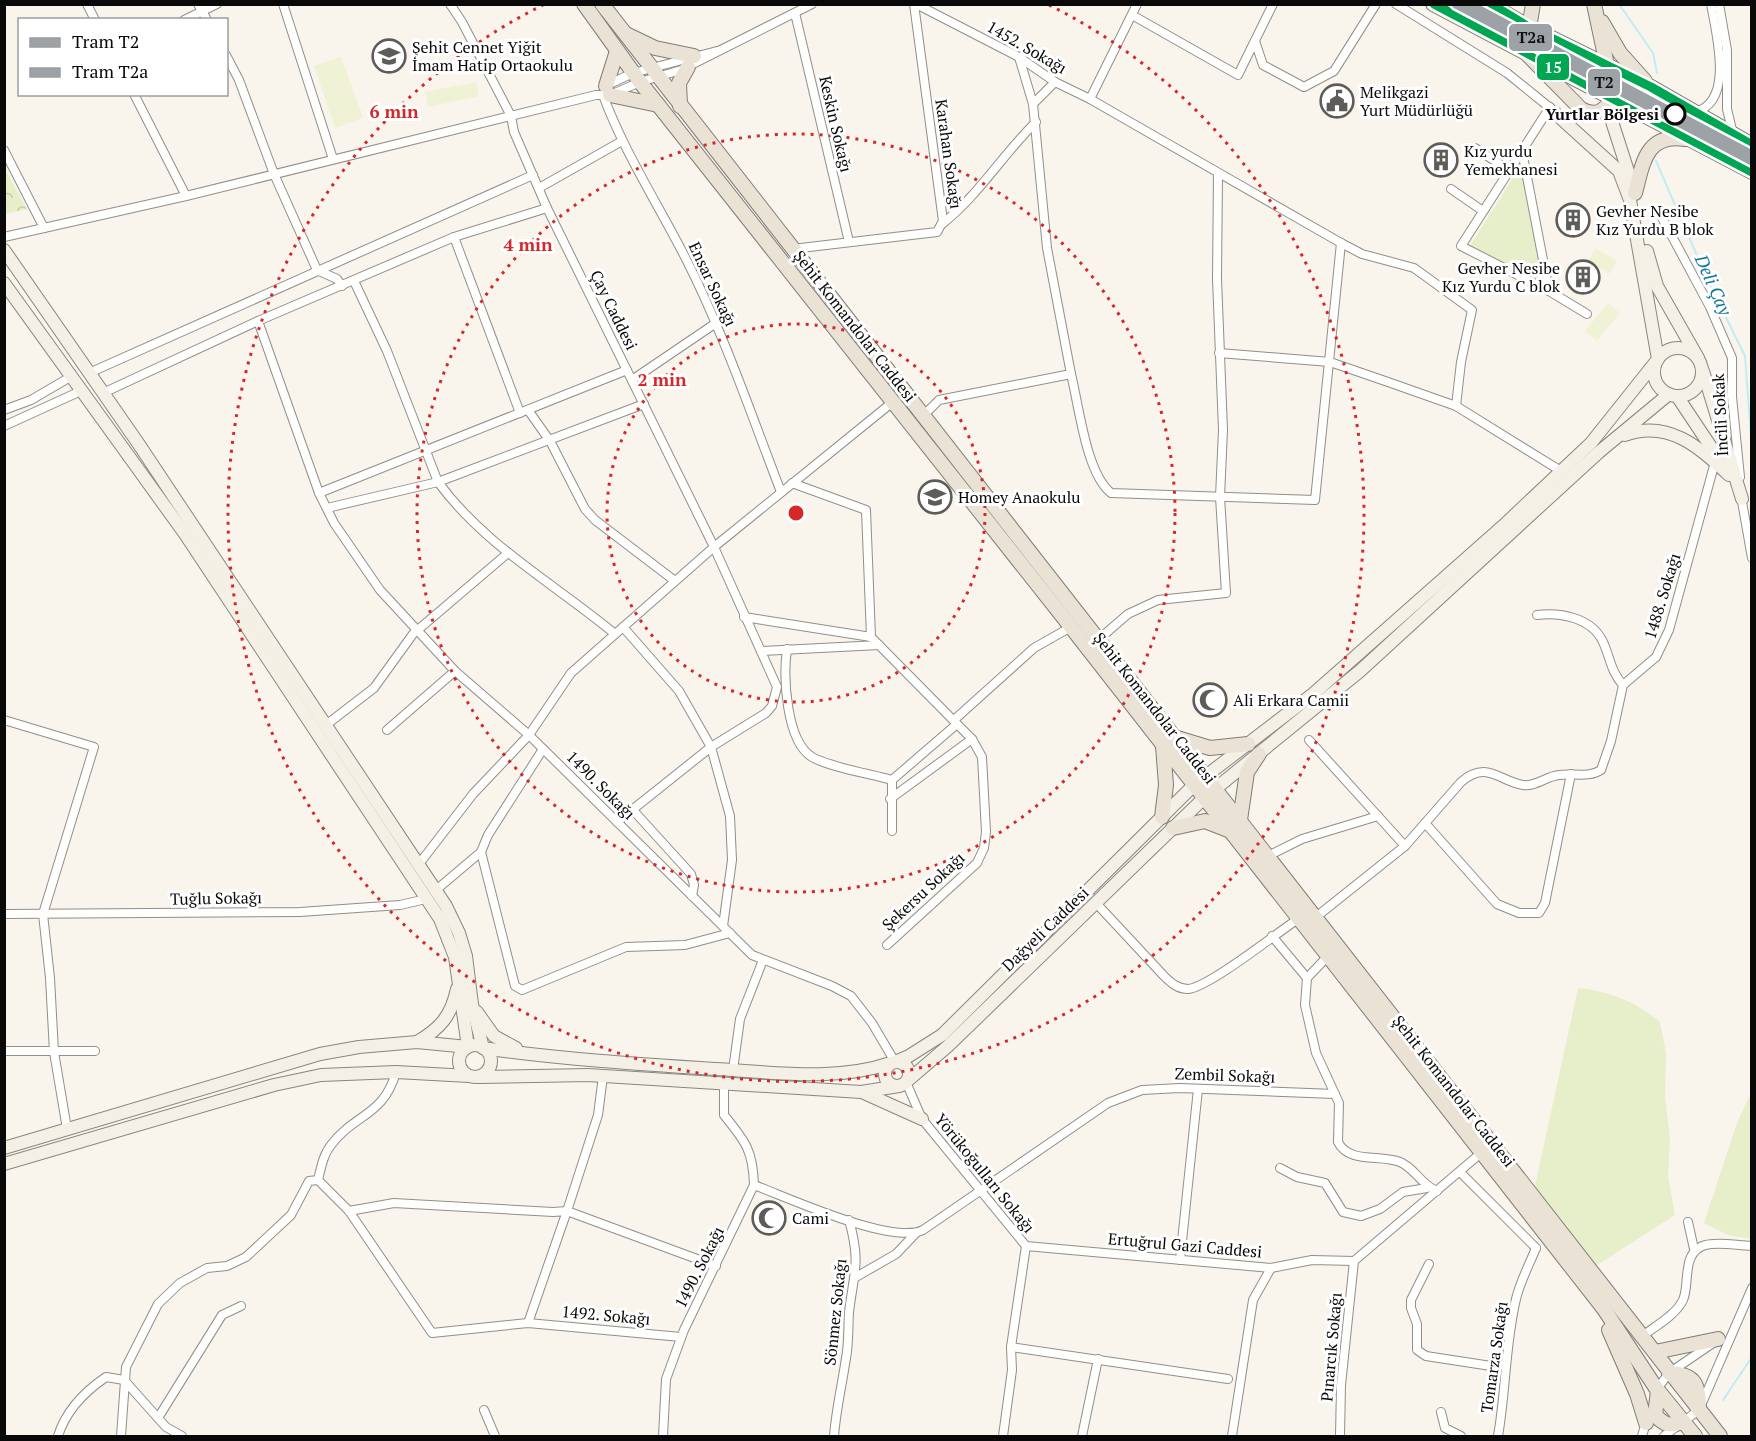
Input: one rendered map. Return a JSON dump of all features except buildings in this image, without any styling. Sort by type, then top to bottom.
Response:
[{"type":"main road","name":"Şehit Komandolar Caddesi","points":[[584,4],[658,106],[1071,627],[1169,741],[1206,775],[1235,825],[1298,919],[1593,1296],[1657,1389],[1695,1437]]},
{"type":"main road","name":"Şehit Komandolar Caddesi","points":[[602,4],[1098,640],[1169,741],[1204,798],[1268,856],[1720,1437]]},
{"type":"main road","points":[[1433,4],[1574,78],[1611,102],[1692,140],[1752,172]]},
{"type":"main road","points":[[1490,4],[1527,26],[1650,87],[1752,145]]},
{"type":"main road","points":[[1533,4],[1527,26],[1525,52],[1581,109],[1596,113],[1611,102]]},
{"type":"main road","points":[[1594,6],[1608,66],[1611,102]]},
{"type":"main road","points":[[1594,6],[1620,53],[1650,87]]},
{"type":"main road","points":[[623,32],[691,62],[679,83],[680,106]]},
{"type":"main road","points":[[617,51],[604,93],[658,106]]},
{"type":"main road","points":[[1635,193],[1643,161],[1659,140],[1674,137],[1692,140]]},
{"type":"main road","points":[[1162,817],[1169,741],[1210,748],[1248,744]]},
{"type":"main road","points":[[1173,828],[1205,821],[1235,825],[1247,772],[1259,754]]},
{"type":"main road","points":[[1593,1296],[1623,1361],[1646,1423]]},
{"type":"main road","points":[[1655,1352],[1718,1339]]},
{"type":"street","points":[[87,4],[94,18]]},
{"type":"street","points":[[187,18],[200,8],[217,4]]},
{"type":"street","points":[[283,4],[333,159]]},
{"type":"street","name":"Çay Caddesi","points":[[450,4],[462,22],[511,116],[514,132],[547,208],[714,547],[777,687],[772,706],[766,713],[711,747],[617,822]]},
{"type":"street","points":[[4,237],[186,196],[604,93],[636,77],[691,62],[717,51],[812,4]]},
{"type":"street","name":"1452. Sokağı","points":[[915,4],[1019,57],[1055,82],[1090,99],[1341,243],[1362,254],[1414,268],[1473,310],[1461,362],[1456,406]]},
{"type":"street","name":"Karahan Sokağı","points":[[792,249],[937,232],[942,224],[915,4]]},
{"type":"street","points":[[1090,99],[1137,4]]},
{"type":"street","points":[[1132,15],[1238,75],[1273,4]]},
{"type":"street","points":[[1255,41],[1263,65],[1304,87],[1334,71],[1376,4]]},
{"type":"street","points":[[1396,4],[1508,74],[1553,110],[1618,171],[1630,200],[1658,359],[1654,375],[1657,382],[1673,395],[1747,498]]},
{"type":"street","points":[[1694,112],[1709,105],[1718,84],[1719,45],[1711,4]]},
{"type":"street","points":[[1719,4],[1727,50],[1727,109],[1733,134]]},
{"type":"street","name":"Keskin Sokağı","points":[[795,13],[849,243]]},
{"type":"street","points":[[1019,57],[1036,122],[1047,248],[1071,374],[1093,470],[1101,485],[1111,493],[1315,500],[1341,243]]},
{"type":"street","points":[[228,60],[239,80],[274,174],[316,270],[337,279],[342,286]]},
{"type":"street","points":[[1033,104],[1055,82]]},
{"type":"street","name":"Ensar Sokağı","points":[[604,93],[622,141],[686,260],[716,322],[781,492]]},
{"type":"street","points":[[135,96],[186,196]]},
{"type":"street","points":[[1611,102],[1635,193],[1649,265],[1657,286],[1699,361],[1747,498]]},
{"type":"street","points":[[1553,110],[1509,170],[1461,246],[1549,291],[1587,314]]},
{"type":"street","points":[[942,224],[969,201],[1008,151],[1036,122]]},
{"type":"street","points":[[539,188],[622,141]]},
{"type":"street","points":[[1475,148],[1509,170]]},
{"type":"street","points":[[4,150],[44,228]]},
{"type":"street","points":[[1522,151],[1549,291]]},
{"type":"street","points":[[1098,640],[1128,614],[1158,600],[1226,593],[1220,497],[1223,430],[1219,353],[1218,174]]},
{"type":"street","points":[[89,373],[533,175]]},
{"type":"street","points":[[1451,189],[1483,210]]},
{"type":"street","points":[[103,393],[258,321],[454,237],[547,208]]},
{"type":"street","name":"İncili Sokak","points":[[1660,214],[1710,307],[1732,358],[1732,397],[1747,498],[1752,558]]},
{"type":"street","points":[[454,237],[524,412],[550,441],[585,509],[595,520],[675,581]]},
{"type":"street","points":[[4,250],[103,393],[419,864],[449,939],[459,982],[468,1047],[459,1059],[461,1070],[474,1076]]},
{"type":"street","points":[[354,281],[387,351],[438,482],[508,553],[615,634]]},
{"type":"street","points":[[4,283],[185,534],[459,933],[466,956],[472,1004],[483,1048],[490,1056],[490,1066],[474,1076]]},
{"type":"street","name":"1490. Sokağı","points":[[258,321],[319,494],[380,590],[455,671],[529,735],[752,955],[832,986],[851,996],[872,1023],[893,1063]]},
{"type":"street","points":[[632,380],[716,322]]},
{"type":"street","points":[[1658,359],[1664,353],[1678,348],[1692,352],[1699,361],[1701,380],[1697,386],[1692,391],[1673,395]]},
{"type":"street","points":[[1219,353],[1330,362],[1456,406],[1561,471]]},
{"type":"street","name":"Dağyeli Caddesi","points":[[537,1055],[590,1061],[732,1070],[838,1074],[862,1072],[909,1056],[942,1035],[1194,785],[1313,694],[1392,627],[1561,471],[1591,443],[1658,359]]},
{"type":"street","points":[[319,494],[627,370]]},
{"type":"street","points":[[922,416],[939,400],[1071,374]]},
{"type":"street","points":[[4,410],[31,400],[72,376]]},
{"type":"street","points":[[4,426],[82,390]]},
{"type":"street","name":"Dağyeli Caddesi","points":[[903,1084],[948,1046],[1204,798],[1360,671],[1615,439],[1673,395]]},
{"type":"street","points":[[419,864],[473,794],[529,735],[571,673],[714,547],[894,401]]},
{"type":"street","points":[[327,508],[438,482],[644,404]]},
{"type":"street","points":[[1615,439],[1639,430],[1671,432],[1687,440],[1729,475]]},
{"type":"street","name":"1488. Sokağı","points":[[1623,685],[1653,661],[1665,641],[1715,462]]},
{"type":"street","points":[[744,617],[871,637],[866,510],[792,483]]},
{"type":"street","points":[[326,725],[374,688],[410,637],[438,610],[508,553]]},
{"type":"street","points":[[1316,917],[1405,846],[1461,782],[1476,774],[1500,775],[1528,785],[1553,776],[1594,774],[1603,766],[1623,685],[1613,671],[1602,640],[1593,630],[1569,616],[1537,615]]},
{"type":"street","points":[[623,627],[679,691],[711,747],[730,816],[732,860],[723,926]]},
{"type":"street","points":[[892,831],[890,799],[892,780],[1034,648],[1071,627]]},
{"type":"street","name":"Şekersu Sokağı","points":[[871,637],[972,739],[982,757],[986,832],[984,848],[977,862],[887,945]]},
{"type":"street","points":[[761,651],[879,645]]},
{"type":"street","points":[[787,649],[785,688],[795,733],[805,752],[824,762],[892,780]]},
{"type":"street","points":[[387,730],[455,671]]},
{"type":"street","points":[[4,720],[94,747],[43,914],[50,978],[54,1052],[67,1130]]},
{"type":"street","points":[[890,799],[972,739]]},
{"type":"street","points":[[1309,740],[1405,846]]},
{"type":"street","points":[[431,895],[481,852],[488,835],[543,749]]},
{"type":"street","points":[[1425,823],[1497,904],[1519,913],[1539,913],[1545,903],[1571,774]]},
{"type":"street","points":[[632,809],[691,874],[694,885],[692,896]]},
{"type":"street","points":[[1268,856],[1302,839],[1378,816]]},
{"type":"street","points":[[481,852],[515,986],[522,990],[626,948],[685,945],[730,933]]},
{"type":"street","name":"Tuğlu Sokağı","points":[[4,914],[300,912],[400,905],[431,895]]},
{"type":"street","points":[[1096,903],[1176,986],[1189,989],[1209,980],[1298,919]]},
{"type":"street","points":[[1272,936],[1307,978]]},
{"type":"street","points":[[1328,956],[1307,978],[1305,1005],[1316,1053],[1339,1103],[1337,1137],[1340,1146],[1350,1154],[1399,1161],[1427,1188]]},
{"type":"street","points":[[732,1070],[740,1019],[763,960]]},
{"type":"street","points":[[417,1042],[438,1029],[448,1018],[459,982]]},
{"type":"street","points":[[472,1004],[495,1036],[507,1045],[537,1055]]},
{"type":"street","points":[[4,1148],[303,1058],[359,1047],[417,1042],[537,1055]]},
{"type":"street","points":[[4,1051],[95,1051]]},
{"type":"street","points":[[4,1164],[293,1080],[338,1073],[603,1076],[861,1092],[903,1084],[909,1075],[908,1068],[903,1063],[893,1063],[886,1070],[886,1078],[891,1084],[903,1084]]},
{"type":"street","points":[[318,1180],[323,1159],[333,1142],[382,1102],[391,1088],[396,1072]]},
{"type":"street","points":[[528,1323],[598,1115],[603,1076]]},
{"type":"street","points":[[724,1084],[724,1115],[748,1143],[754,1166],[754,1185],[849,1220],[899,1234],[916,1233]]},
{"type":"street","name":"Yörükoğulları Sokağı","points":[[903,1084],[922,1119],[979,1193],[1026,1246]]},
{"type":"street","points":[[1180,1260],[1198,1089]]},
{"type":"street","name":"Zembil Sokağı","points":[[856,1276],[896,1254],[916,1233],[979,1193],[1108,1103],[1142,1090],[1198,1089],[1335,1094]]},
{"type":"street","points":[[861,1092],[922,1119]]},
{"type":"street","points":[[1354,1261],[1481,1153]]},
{"type":"street","points":[[1280,1168],[1297,1177],[1325,1183],[1331,1189],[1339,1208],[1351,1215],[1371,1214],[1403,1192],[1427,1188],[1437,1191]]},
{"type":"street","points":[[1460,1172],[1536,1248],[1551,1242]]},
{"type":"street","points":[[318,1180],[350,1211],[394,1203],[567,1211],[716,1266]]},
{"type":"street","points":[[121,1437],[126,1367],[158,1304],[180,1283],[207,1268],[227,1266],[246,1257],[291,1215],[309,1181],[318,1180]]},
{"type":"street","name":"1490. Sokağı","points":[[663,1437],[666,1379],[681,1337],[754,1185]]},
{"type":"street","name":"1492. Sokağı","points":[[350,1211],[432,1334],[528,1323],[681,1337]]},
{"type":"street","name":"Sönmez Sokağı","points":[[834,1437],[856,1276],[857,1249],[849,1220]]},
{"type":"street","points":[[1688,1222],[1694,1249]]},
{"type":"street","points":[[1641,1337],[1680,1304],[1685,1292],[1689,1257],[1694,1249],[1705,1245],[1752,1246]]},
{"type":"street","points":[[1003,1437],[1012,1370],[1011,1347],[1026,1246]]},
{"type":"street","name":"Ertuğrul Gazi Caddesi","points":[[1026,1246],[1271,1268],[1312,1260],[1354,1261]]},
{"type":"street","name":"Tomarza Sokağı","points":[[1497,1437],[1505,1396],[1506,1365],[1516,1297],[1536,1248]]},
{"type":"street","name":"Pınarcık Sokağı","points":[[1340,1434],[1341,1385],[1354,1261]]},
{"type":"street","points":[[1429,1264],[1411,1300],[1413,1316],[1417,1324],[1417,1350],[1426,1356],[1491,1366],[1506,1365]]},
{"type":"street","points":[[1232,1437],[1253,1300],[1271,1268]]},
{"type":"street","points":[[1664,1437],[1699,1410],[1752,1288]]},
{"type":"street","points":[[158,1418],[222,1315],[241,1306]]},
{"type":"street","points":[[1642,1437],[1657,1389],[1669,1373],[1733,1329]]},
{"type":"street","points":[[1011,1347],[1228,1379]]},
{"type":"street","points":[[1082,1437],[1098,1359]]},
{"type":"street","points":[[58,1437],[62,1425],[84,1392],[106,1377],[124,1380],[165,1427],[182,1437]]},
{"type":"street","points":[[484,1410],[495,1437]]},
{"type":"street","points":[[1441,1412],[1445,1428],[1461,1437]]},
{"type":"street","points":[[1340,1434],[1350,1437]]},
{"type":"green space","points":[[341,57],[363,118],[335,128],[314,66]]},
{"type":"green space","points":[[476,82],[479,96],[428,107],[425,92]]},
{"type":"green space","points":[[1522,164],[1547,287],[1470,246]]},
{"type":"green space","points":[[5,169],[27,209],[5,214]]},
{"type":"green space","points":[[1596,248],[1617,261],[1609,274],[1588,261]]},
{"type":"green space","points":[[1608,303],[1620,313],[1597,341],[1585,331]]},
{"type":"green space","points":[[1578,988],[1622,999],[1651,1015],[1660,1022],[1666,1053],[1665,1096],[1670,1139],[1668,1176],[1675,1215],[1597,1265],[1535,1186]]},
{"type":"green space","points":[[1751,1093],[1752,1239],[1728,1235],[1704,1223],[1737,1123]]},
{"type":"waterway","points":[[1619,4],[1653,53],[1657,73]]},
{"type":"waterway","name":"Deli Çay","points":[[1656,161],[1709,283],[1745,356],[1752,450]]},
{"type":"waterway","name":"Deli Çay","points":[[1723,1400],[1752,1357]]},
{"type":"tram line","name":"T2","points":[[1456,4],[1752,161]]},
{"type":"tram line","name":"T2a","points":[[1468,4],[1752,155]]},
{"type":"transit line","name":"15","points":[[1434,4],[1752,172]]},
{"type":"transit line","name":"15","points":[[1491,4],[1527,26],[1651,87],[1752,145]]},
{"type":"place","name":"Şehit Cennet Yiğit İmam Hatip Ortaokulu","points":[[389,56]]},
{"type":"place","name":"Melikgazi Yurt Müdürlüğü","points":[[1337,101]]},
{"type":"place","name":"Yurtlar Bölgesi","points":[[1675,114]]},
{"type":"place","name":"Kız yurdu Yemekhanesi","points":[[1441,160]]},
{"type":"place","name":"Gevher Nesibe Kız Yurdu B blok","points":[[1573,220]]},
{"type":"place","name":"Gevher Nesibe Kız Yurdu C blok","points":[[1583,277]]},
{"type":"place","name":"Homey Anaokulu","points":[[935,497]]},
{"type":"place","name":"Ali Erkara Camii","points":[[1210,700]]},
{"type":"place","name":"Cami","points":[[769,1218]]}]
